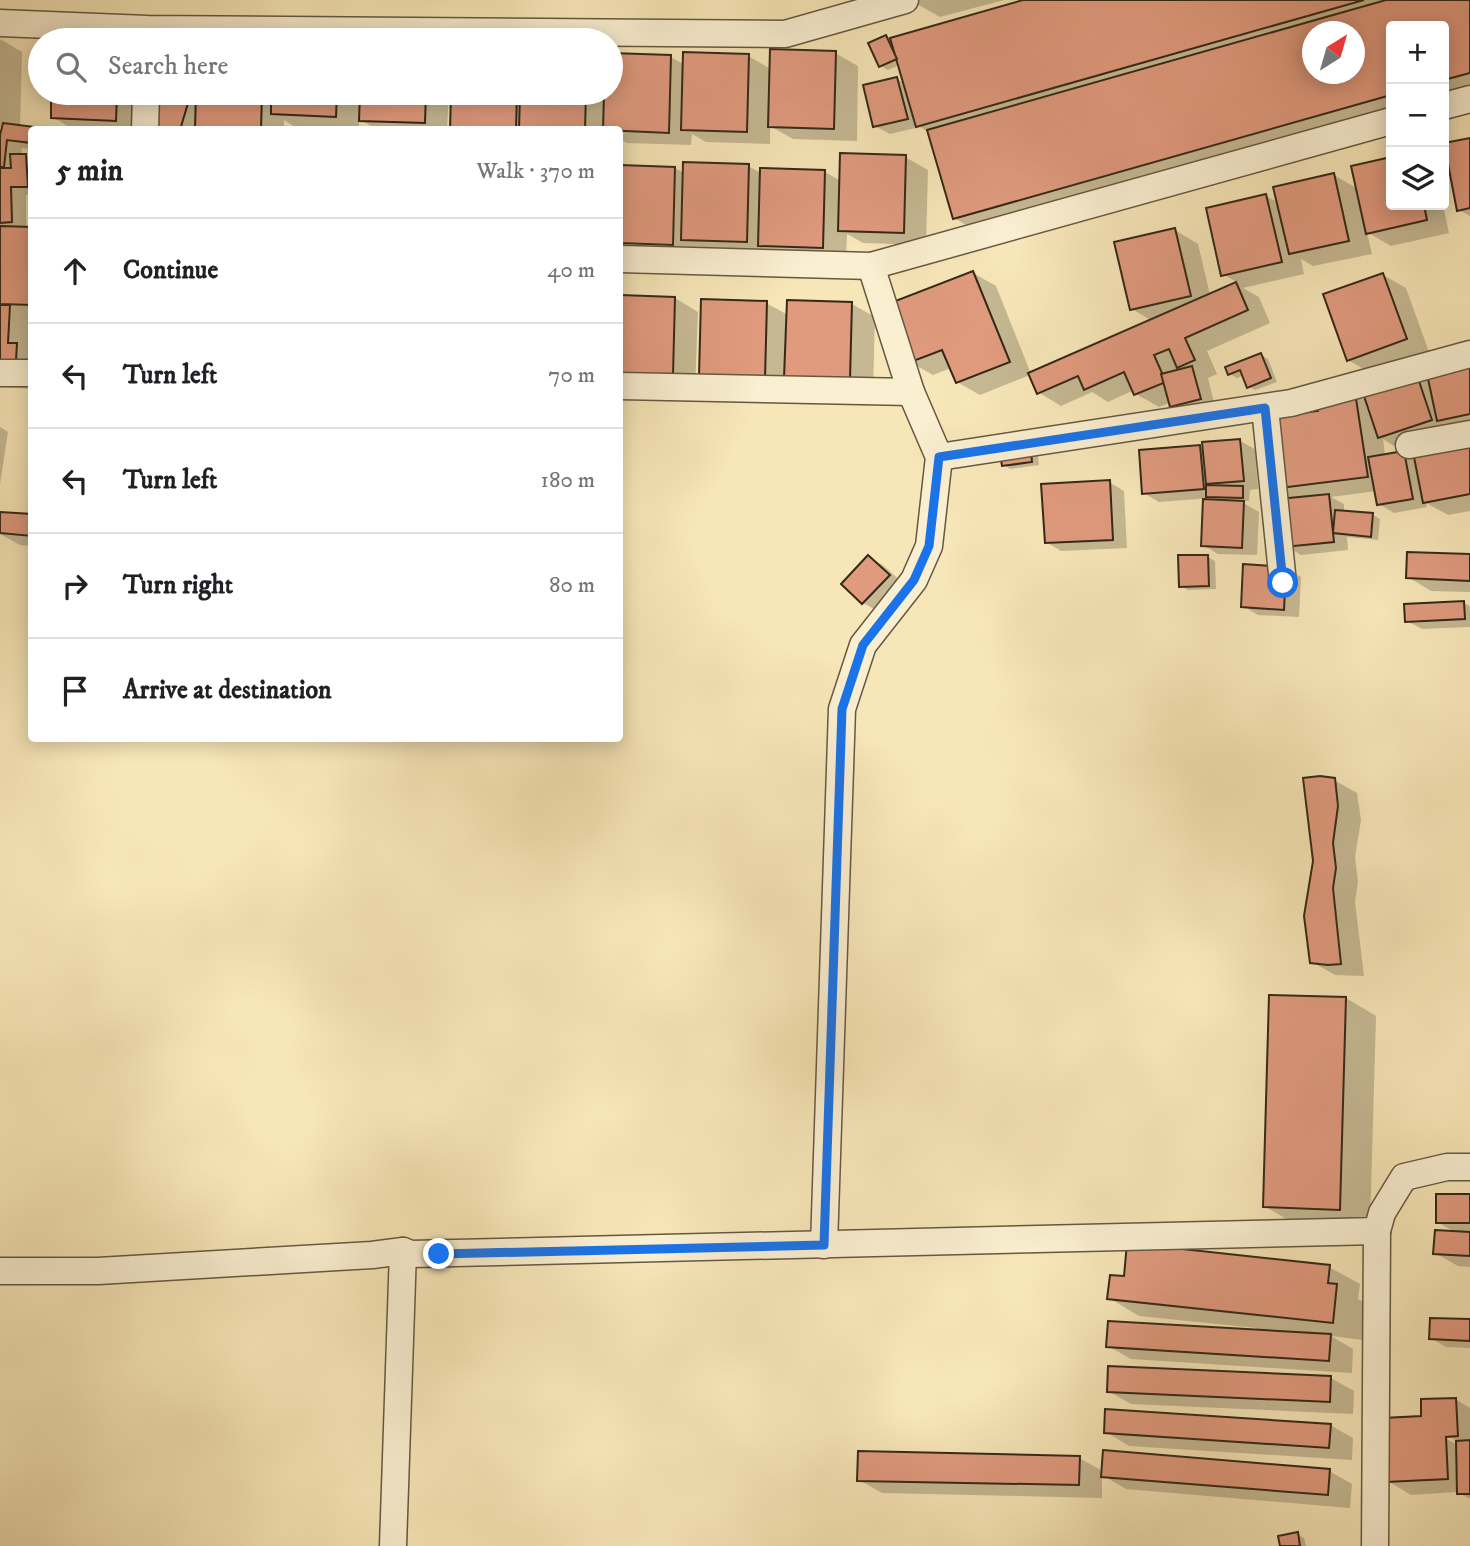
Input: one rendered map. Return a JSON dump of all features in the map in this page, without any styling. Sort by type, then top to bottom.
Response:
[{"type":"street","points":[[623,34],[785,34],[905,0]]},
{"type":"street","points":[[0,23],[67,28]]},
{"type":"street","points":[[1449,105],[1470,99]]},
{"type":"street","points":[[145,126],[146,105]]},
{"type":"street","points":[[623,259],[871,266],[1386,122]]},
{"type":"street","points":[[824,1245],[842,709],[863,645],[914,580],[929,546],[939,457],[911,392],[871,266]]},
{"type":"street","points":[[939,457],[1291,403],[1470,354]]},
{"type":"street","points":[[0,373],[28,373]]},
{"type":"street","points":[[623,386],[911,392]]},
{"type":"street","points":[[1265,408],[1283,583]]},
{"type":"street","points":[[1409,445],[1470,434]]},
{"type":"street","points":[[1375,1546],[1377,1231],[1382,1213],[1404,1177],[1447,1167],[1470,1167]]},
{"type":"street","points":[[0,1271],[98,1271],[403,1251],[411,1254],[1377,1231]]},
{"type":"street","points":[[394,1546],[403,1251]]},
{"type":"building","points":[[1023,0],[1364,0],[916,127],[890,38]]},
{"type":"building","points":[[1386,0],[1470,0],[1470,73],[1449,79],[1449,21],[1386,21],[1386,96],[953,219],[927,130],[1302,24],[1302,84],[1365,84],[1365,21],[1312,21]]},
{"type":"building","points":[[886,35],[897,59],[879,67],[868,43]]},
{"type":"building","points":[[770,49],[836,51],[834,129],[768,127]]},
{"type":"building","points":[[683,52],[749,54],[747,132],[681,130]]},
{"type":"building","points":[[623,53],[671,55],[669,133],[623,131],[623,126],[603,126],[604,105],[623,105]]},
{"type":"building","points":[[897,77],[908,119],[873,127],[863,85]]},
{"type":"building","points":[[51,105],[117,105],[116,121],[51,118]]},
{"type":"building","points":[[138,105],[187,105],[181,126],[132,125]]},
{"type":"building","points":[[196,105],[262,105],[261,126],[195,126]]},
{"type":"building","points":[[271,105],[336,105],[336,117],[271,114]]},
{"type":"building","points":[[360,105],[426,105],[425,123],[359,121]]},
{"type":"building","points":[[451,105],[517,105],[516,126],[450,126]]},
{"type":"building","points":[[520,105],[586,105],[585,126],[519,126]]},
{"type":"building","points":[[3,123],[28,126],[28,143],[7,140],[4,167],[0,167],[0,135]]},
{"type":"building","points":[[1470,138],[1470,208],[1457,211],[1449,169],[1449,142]]},
{"type":"building","points":[[840,153],[906,155],[904,233],[838,231]]},
{"type":"building","points":[[10,154],[26,154],[28,187],[11,187],[12,222],[0,223],[0,168],[11,168]]},
{"type":"building","points":[[1386,158],[1386,210],[1425,210],[1427,220],[1366,234],[1351,166]]},
{"type":"building","points":[[683,162],[749,164],[747,242],[681,240]]},
{"type":"building","points":[[623,165],[675,167],[673,245],[623,243]]},
{"type":"building","points":[[760,168],[825,170],[823,248],[758,246]]},
{"type":"building","points":[[1334,173],[1349,241],[1289,254],[1273,187]]},
{"type":"building","points":[[1266,194],[1282,262],[1221,276],[1206,208]]},
{"type":"building","points":[[0,226],[28,227],[28,305],[0,304]]},
{"type":"building","points":[[1175,228],[1191,296],[1130,310],[1114,242]]},
{"type":"building","points":[[973,271],[1010,362],[956,383],[942,350],[908,363],[885,305]]},
{"type":"building","points":[[1383,273],[1407,339],[1347,361],[1323,294]]},
{"type":"building","points":[[1236,282],[1248,310],[1185,338],[1195,360],[1177,368],[1169,349],[1154,355],[1166,382],[1134,395],[1124,372],[1084,390],[1078,376],[1037,394],[1028,373]]},
{"type":"building","points":[[623,295],[675,297],[673,375],[623,373]]},
{"type":"building","points":[[701,299],[767,301],[765,379],[699,377]]},
{"type":"building","points":[[787,300],[852,302],[850,380],[784,378]]},
{"type":"building","points":[[0,305],[10,305],[8,343],[17,343],[15,378],[0,377]]},
{"type":"building","points":[[1261,353],[1271,378],[1247,388],[1240,370],[1228,375],[1225,367]]},
{"type":"building","points":[[1470,365],[1470,414],[1437,421],[1427,374]]},
{"type":"building","points":[[1192,366],[1201,399],[1170,407],[1161,374]]},
{"type":"building","points":[[1415,369],[1432,420],[1378,438],[1361,387]]},
{"type":"building","points":[[1355,392],[1368,477],[1263,490],[1253,419],[1318,411],[1316,397]]},
{"type":"building","points":[[1240,439],[1244,481],[1206,484],[1202,442]]},
{"type":"building","points":[[1470,441],[1470,494],[1423,503],[1413,452]]},
{"type":"building","points":[[1200,445],[1204,489],[1142,494],[1139,450]]},
{"type":"building","points":[[1031,450],[1032,462],[1002,466],[1000,454]]},
{"type":"building","points":[[1404,451],[1413,499],[1377,505],[1368,457]]},
{"type":"building","points":[[1110,480],[1113,540],[1045,543],[1041,484]]},
{"type":"building","points":[[1206,485],[1243,486],[1243,498],[1206,497]]},
{"type":"building","points":[[1329,494],[1334,542],[1284,547],[1279,499]]},
{"type":"building","points":[[1203,499],[1244,501],[1242,548],[1201,546]]},
{"type":"building","points":[[1335,510],[1373,513],[1371,537],[1333,533]]},
{"type":"building","points":[[0,512],[28,514],[28,536],[0,533]]},
{"type":"building","points":[[1407,552],[1470,554],[1470,581],[1406,578]]},
{"type":"building","points":[[868,555],[890,575],[862,604],[841,584]]},
{"type":"building","points":[[1178,555],[1208,555],[1209,586],[1179,587]]},
{"type":"building","points":[[1243,564],[1286,567],[1284,610],[1241,607]]},
{"type":"building","points":[[1464,601],[1465,619],[1405,622],[1404,604]]},
{"type":"building","points":[[1303,778],[1335,778],[1338,806],[1333,843],[1336,868],[1333,888],[1341,964],[1328,965],[1310,963],[1304,916],[1313,861]]},
{"type":"building","points":[[1269,995],[1346,997],[1340,1210],[1263,1207]]},
{"type":"building","points":[[1436,1194],[1470,1194],[1470,1223],[1436,1223]]},
{"type":"building","points":[[1435,1230],[1470,1232],[1470,1256],[1433,1254]]},
{"type":"building","points":[[1127,1243],[1330,1265],[1328,1283],[1337,1284],[1333,1323],[1107,1299],[1110,1275],[1124,1276]]},
{"type":"building","points":[[1430,1318],[1470,1319],[1470,1341],[1429,1339]]},
{"type":"building","points":[[1108,1321],[1331,1334],[1329,1361],[1106,1347]]},
{"type":"building","points":[[1108,1366],[1331,1376],[1330,1402],[1107,1392]]},
{"type":"building","points":[[1456,1398],[1458,1436],[1446,1437],[1448,1479],[1386,1482],[1383,1418],[1421,1416],[1421,1399]]},
{"type":"building","points":[[1105,1409],[1331,1424],[1329,1448],[1104,1433]]},
{"type":"building","points":[[1470,1440],[1470,1494],[1457,1494],[1456,1441]]},
{"type":"building","points":[[1103,1450],[1330,1469],[1328,1495],[1101,1477]]},
{"type":"building","points":[[858,1451],[1080,1456],[1079,1485],[857,1481]]},
{"type":"building","points":[[1298,1532],[1300,1546],[1280,1546],[1278,1536]]},
{"type":"route","points":[[439,1254],[824,1245],[842,709],[863,645],[914,580],[929,546],[939,457],[1265,408],[1283,583]]}]
